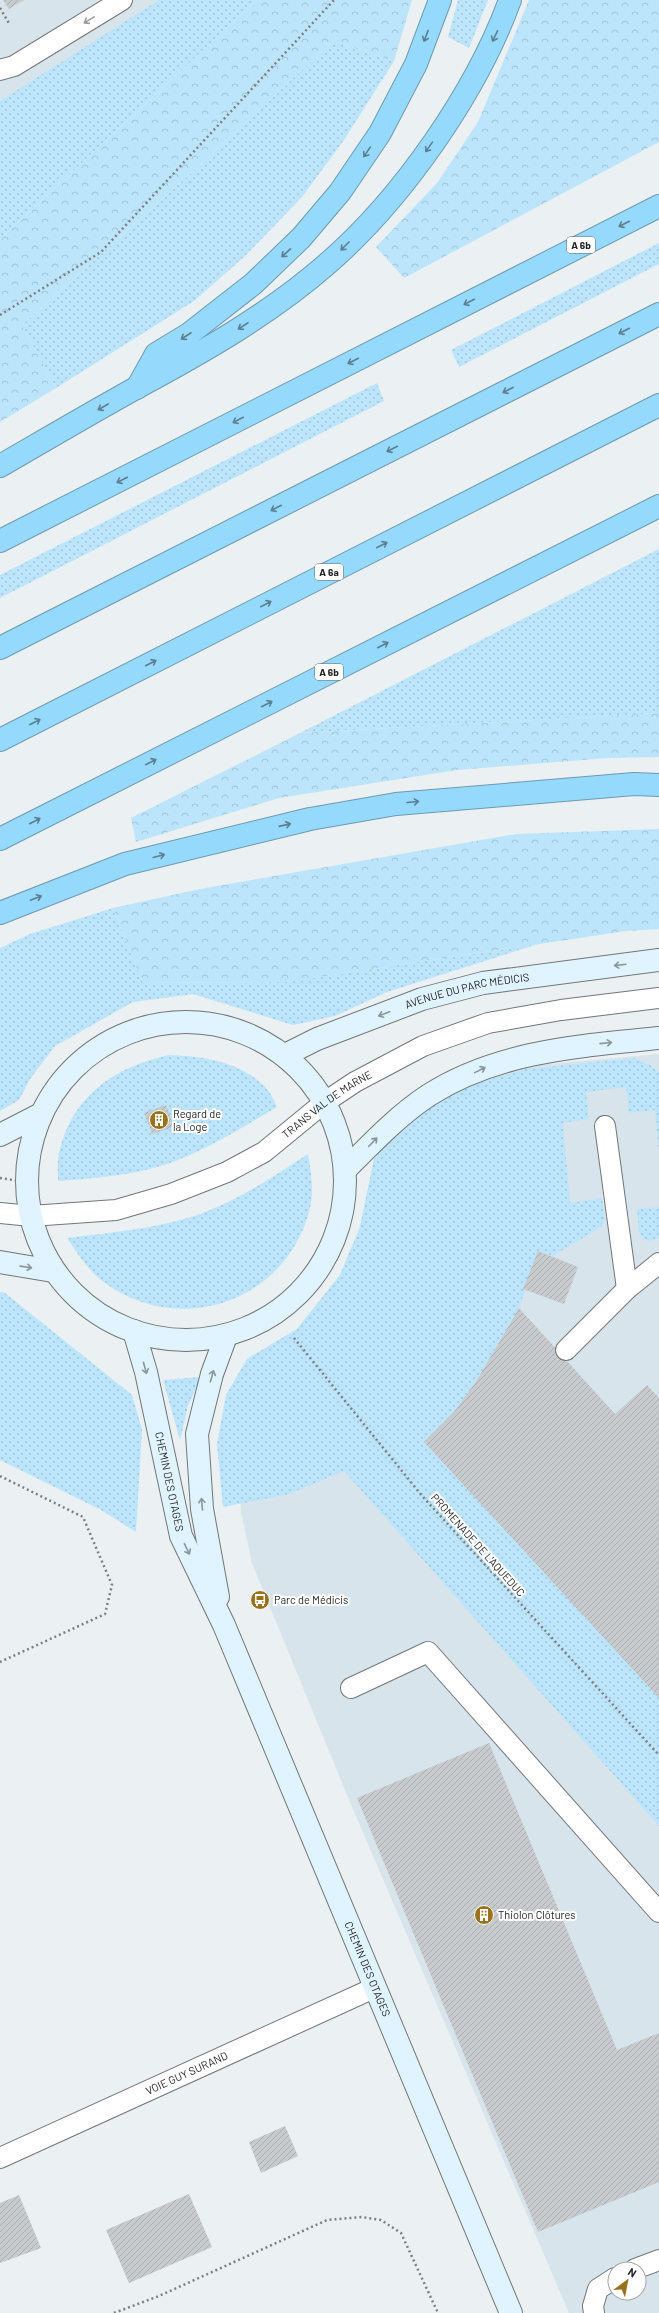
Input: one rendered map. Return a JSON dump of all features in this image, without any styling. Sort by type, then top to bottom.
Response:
[{"type":"highway","points":[[137,388],[156,354],[189,334],[253,284],[301,238],[340,192],[380,133],[416,64],[440,0]]},
{"type":"highway","points":[[0,466],[207,348],[272,307],[327,264],[373,218],[419,163],[466,95],[502,24],[510,0]]},
{"type":"highway","name":"A 6b","points":[[0,541],[659,206]]},
{"type":"highway","points":[[0,648],[659,314]]},
{"type":"highway","name":"A 6a","points":[[0,740],[659,405]]},
{"type":"highway","name":"A 6b","points":[[0,839],[659,506]]},
{"type":"highway","points":[[0,913],[126,864],[310,819],[396,804],[634,784],[659,785]]},
{"type":"street","name":"AVENUE DU PARC MÉDICIS","points":[[285,1055],[317,1039],[422,999],[483,983],[659,960]]},
{"type":"street","points":[[169,1022],[210,1023],[249,1035],[285,1055],[307,1077],[325,1102],[339,1135],[345,1170],[343,1212],[330,1252],[306,1286],[274,1314],[248,1328],[226,1336],[176,1339],[134,1331],[102,1315],[73,1292],[53,1271],[39,1241],[31,1216],[35,1184],[28,1164],[41,1114],[63,1079],[93,1051],[129,1032],[169,1022]]},
{"type":"street","points":[[345,1170],[381,1133],[429,1095],[485,1068],[538,1052],[659,1038]]},
{"type":"street","points":[[0,1135],[41,1114]]},
{"type":"street","points":[[0,1262],[53,1271]]},
{"type":"street","name":"CHEMIN DES OTAGES","points":[[134,1331],[146,1372],[181,1536],[224,1625],[374,1988],[511,2313]]},
{"type":"street","name":"CHEMIN DES OTAGES","points":[[224,1625],[202,1509],[197,1434],[212,1374],[226,1336]]},
{"type":"lane","points":[[0,70],[14,66],[122,0]]},
{"type":"lane","name":"TRANS VAL DE MARNE","points":[[0,1213],[31,1216],[116,1210],[171,1194],[226,1172],[264,1152],[325,1102],[355,1082],[423,1046],[488,1023],[561,1010],[659,998]]},
{"type":"lane","points":[[605,1126],[627,1289]]},
{"type":"lane","points":[[566,1350],[627,1289],[659,1263]]},
{"type":"lane","points":[[351,1688],[428,1652],[659,1912]]},
{"type":"lane","name":"VOIE GUY SURAND","points":[[0,2158],[374,1988]]},
{"type":"lane","points":[[647,2264],[659,2260]]},
{"type":"lane","points":[[594,2313],[593,2306],[598,2289],[607,2283]]},
{"type":"path","points":[[0,315],[101,252],[334,0]]},
{"type":"path","points":[[0,8],[10,24]]},
{"type":"path","points":[[0,1178],[35,1184]]},
{"type":"path","name":"PROMENADE DE L'AQUEDUC","points":[[294,1338],[423,1497],[659,1755]]},
{"type":"path","points":[[0,1476],[83,1517],[112,1585],[105,1614],[0,1662]]},
{"type":"path","points":[[114,2313],[159,2296],[327,2220],[362,2217],[381,2220],[401,2233],[438,2313]]},
{"type":"shaded area","points":[[0,0],[248,0],[0,212]]},
{"type":"shaded area","points":[[659,1054],[659,2313],[569,2313],[349,1800],[252,1563],[241,1512],[237,1435],[247,1359],[297,1329],[340,1275],[360,1227],[374,1159],[451,1095],[474,1084],[525,1066]]},
{"type":"green space","points":[[159,0],[257,0],[0,239],[0,101]]},
{"type":"green space","points":[[257,0],[412,0],[394,61],[333,41],[200,165],[22,325],[56,388],[0,422],[0,239]]},
{"type":"green space","points":[[458,0],[488,0],[469,48],[448,37]]},
{"type":"green space","points":[[529,0],[659,0],[659,142],[404,278],[376,247],[437,183],[478,122]]},
{"type":"green space","points":[[333,41],[394,61],[344,140],[302,197],[245,256],[194,301],[56,388],[22,325],[200,165]]},
{"type":"green space","points":[[659,243],[659,264],[459,367],[451,350]]},
{"type":"green space","points":[[377,383],[384,401],[0,598],[0,575]]},
{"type":"green space","points":[[659,549],[659,713],[300,733]]},
{"type":"green space","points":[[659,713],[659,757],[608,758],[457,770],[279,798],[136,842],[131,818],[300,733]]},
{"type":"green space","points":[[659,829],[659,929],[626,931],[285,982],[143,983],[113,908],[200,889],[516,834]]},
{"type":"green space","points":[[113,908],[143,983],[285,982],[538,944],[387,992],[335,1016],[293,1025],[193,994],[133,1002],[55,1046],[30,1079],[19,1100],[0,1111],[0,948],[30,934]]},
{"type":"green space","points":[[169,1055],[208,1059],[234,1066],[246,1072],[266,1088],[277,1107],[216,1142],[164,1165],[119,1175],[58,1181],[58,1156],[65,1133],[74,1115],[85,1100],[114,1076],[149,1060]]},
{"type":"green space","points":[[634,1058],[650,1065],[659,1072],[659,1153],[655,1110],[629,1113],[626,1087],[586,1092],[589,1119],[563,1123],[570,1203],[602,1198],[605,1221],[601,1227],[553,1256],[538,1251],[519,1308],[477,1380],[454,1412],[424,1442],[659,1695],[659,1826],[344,1471],[289,1494],[223,1507],[217,1444],[226,1395],[247,1359],[297,1329],[340,1275],[360,1227],[374,1159],[392,1135],[433,1103],[474,1084],[526,1069]]},
{"type":"green space","points":[[308,1154],[312,1181],[312,1194],[310,1208],[298,1241],[278,1268],[254,1288],[225,1302],[194,1308],[162,1307],[131,1298],[96,1276],[82,1260],[67,1238],[158,1225],[193,1216],[210,1210],[248,1191]]},
{"type":"green space","points":[[659,1207],[659,1238],[650,1241],[643,1239],[639,1232],[637,1209]]},
{"type":"green space","points":[[0,1292],[5,1293],[132,1395],[142,1430],[136,1532],[101,1510],[0,1460]]},
{"type":"green space","points":[[201,1377],[188,1406],[180,1440],[163,1380]]},
{"type":"building","points":[[3,0],[24,0],[9,9]]},
{"type":"building","name":"Regard de la Loge","points":[[166,1105],[174,1127],[152,1134],[144,1113]]},
{"type":"building","points":[[538,1251],[578,1267],[564,1304],[523,1289]]},
{"type":"building","points":[[519,1308],[615,1414],[647,1385],[659,1398],[659,1698],[424,1442],[454,1412],[477,1380]]},
{"type":"building","name":"Thiolon Clôtures","points":[[489,1743],[617,2050],[659,2033],[659,2182],[538,2232],[357,1798]]},
{"type":"building","points":[[285,2126],[298,2156],[261,2173],[249,2142]]},
{"type":"building","points":[[189,2194],[212,2247],[129,2283],[106,2230]]},
{"type":"building","points":[[19,2195],[41,2248],[0,2263],[0,2203]]},
{"type":"place","name":"Regard de la Loge","points":[[159,1120]]},
{"type":"place","name":"Parc de Médicis","points":[[260,1600]]},
{"type":"place","name":"Thiolon Clôtures","points":[[484,1915]]}]
